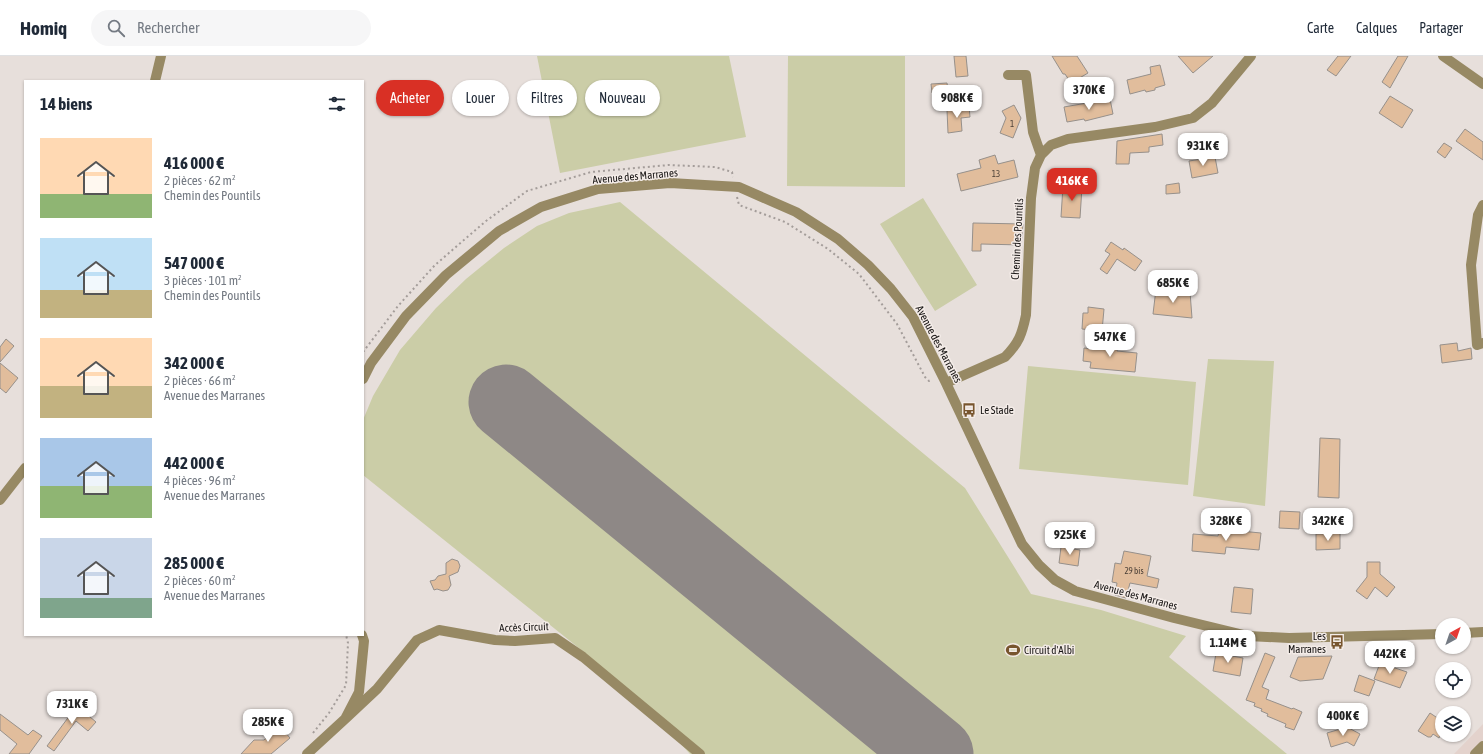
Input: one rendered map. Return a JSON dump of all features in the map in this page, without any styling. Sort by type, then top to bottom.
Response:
[{"type":"street","points":[[155,80],[161,56]]},
{"type":"street","points":[[1008,76],[1026,75],[1033,132],[1041,155],[1050,145],[1068,139],[1155,127],[1193,118],[1212,103],[1251,56]]},
{"type":"street","points":[[1443,56],[1483,84]]},
{"type":"street","name":"Chemin des Pountils","points":[[945,379],[1012,350],[1022,333],[1026,315],[1031,198],[1036,168],[1041,155]]},
{"type":"street","name":"Avenue des Marranes","points":[[364,377],[371,363],[406,316],[446,275],[499,231],[541,207],[598,189],[670,183],[739,187],[796,212],[838,239],[868,265],[891,289],[912,317],[945,379],[1022,544],[1039,565],[1055,580],[1075,591],[1174,618],[1248,636],[1289,638],[1435,634]]},
{"type":"street","points":[[1483,205],[1478,215],[1471,265],[1477,345],[1483,343]]},
{"type":"street","points":[[0,500],[24,469]]},
{"type":"street","name":"Accès Circuit","points":[[345,719],[377,688],[417,640],[439,630],[495,640],[515,641],[555,638],[583,657],[700,754]]},
{"type":"street","points":[[1471,633],[1483,632]]},
{"type":"street","points":[[307,754],[345,719],[359,692],[364,641],[362,636]]},
{"type":"street","points":[[1475,754],[1483,746]]},
{"type":"path","points":[[364,351],[398,306],[435,265],[486,221],[527,191],[591,172],[669,165],[715,167],[732,172],[739,205],[785,222],[828,249],[859,274],[897,324],[925,377],[929,381],[945,379]]},
{"type":"path","points":[[310,737],[330,713],[346,685],[348,643],[346,636]]},
{"type":"shaded area","points":[[1483,724],[1483,754],[1454,754],[1466,742],[1471,742],[1471,736]]},
{"type":"green space","points":[[537,56],[729,56],[746,137],[560,173],[549,116],[577,116],[577,80],[542,80]]},
{"type":"green space","points":[[788,56],[905,56],[905,187],[787,186]]},
{"type":"green space","points":[[923,198],[977,285],[935,311],[880,224]]},
{"type":"green space","points":[[620,202],[965,488],[1031,594],[1101,610],[1186,636],[1169,657],[1287,754],[690,754],[670,732],[590,657],[364,476],[364,418],[373,396],[400,350],[436,308],[466,279],[504,248],[537,226],[569,213]],"holes":[[[523,381],[850,650],[819,691],[489,421]]]},
{"type":"green space","points":[[1208,359],[1274,361],[1265,506],[1193,496]]},
{"type":"green space","points":[[1028,366],[1196,382],[1188,485],[1019,469]]},
{"type":"building","points":[[954,56],[966,56],[968,76],[956,77]]},
{"type":"building","points":[[1052,56],[1077,56],[1088,73],[1071,83],[1065,74],[1063,74]]},
{"type":"building","points":[[1178,56],[1213,56],[1193,73]]},
{"type":"building","points":[[1338,56],[1351,56],[1336,76],[1327,70]]},
{"type":"building","points":[[1398,56],[1408,56],[1390,88],[1382,82]]},
{"type":"building","points":[[1160,65],[1165,85],[1155,88],[1155,90],[1146,92],[1145,90],[1130,94],[1127,80],[1151,74],[1150,67]]},
{"type":"building","points":[[947,83],[948,91],[932,93],[931,84]]},
{"type":"building","points":[[1390,96],[1413,110],[1402,128],[1379,113]]},
{"type":"building","points":[[1110,99],[1113,114],[1085,121],[1084,119],[1067,122],[1064,107]]},
{"type":"building","points":[[1014,105],[1021,118],[1013,138],[1000,133],[1006,118],[1002,111]]},
{"type":"building","points":[[969,106],[970,117],[961,118],[962,131],[948,133],[947,110]]},
{"type":"building","points":[[1465,129],[1483,142],[1483,160],[1456,141]]},
{"type":"building","points":[[1162,134],[1163,145],[1149,147],[1149,152],[1130,153],[1129,164],[1116,164],[1117,141]]},
{"type":"building","points":[[1444,143],[1452,148],[1445,158],[1437,152]]},
{"type":"building","points":[[995,155],[998,164],[1014,160],[1018,177],[961,191],[957,174],[981,168],[979,160]]},
{"type":"building","points":[[1215,157],[1218,173],[1192,178],[1189,161]]},
{"type":"building","points":[[1179,183],[1180,193],[1166,194],[1166,185]]},
{"type":"building","points":[[1063,186],[1082,187],[1080,218],[1061,217]]},
{"type":"building","points":[[973,223],[1023,224],[1021,245],[981,244],[981,251],[972,251]]},
{"type":"building","points":[[1111,242],[1123,250],[1124,248],[1142,261],[1135,271],[1117,259],[1107,274],[1100,269],[1110,254],[1105,251]]},
{"type":"building","points":[[1156,289],[1190,292],[1192,318],[1153,314]]},
{"type":"building","points":[[1088,307],[1104,309],[1102,331],[1082,329],[1083,313],[1088,313]]},
{"type":"building","points":[[6,339],[14,346],[0,362],[0,347]]},
{"type":"building","points":[[1095,343],[1118,345],[1117,351],[1137,353],[1135,372],[1090,368],[1091,362],[1083,361],[1084,348],[1094,349]]},
{"type":"building","points":[[1457,343],[1458,351],[1471,348],[1472,359],[1442,363],[1440,345]]},
{"type":"building","points":[[0,363],[18,378],[6,393],[0,388]]},
{"type":"building","points":[[1320,438],[1340,439],[1339,498],[1318,497]]},
{"type":"building","points":[[1280,511],[1300,512],[1299,529],[1279,528]]},
{"type":"building","points":[[1219,531],[1261,533],[1259,550],[1226,547],[1225,554],[1192,551],[1193,534],[1218,536]]},
{"type":"building","points":[[1340,533],[1340,549],[1316,550],[1316,534]]},
{"type":"building","points":[[1061,547],[1080,550],[1078,566],[1059,563]]},
{"type":"building","points":[[1124,551],[1151,556],[1147,576],[1159,579],[1157,588],[1130,583],[1126,598],[1115,595],[1117,583],[1112,582],[1115,563],[1121,564]]},
{"type":"building","points":[[452,559],[458,561],[460,566],[458,572],[449,576],[451,585],[448,590],[434,590],[430,581],[435,580],[438,576],[446,574],[446,563]]},
{"type":"building","points":[[1367,562],[1380,562],[1380,574],[1395,587],[1387,597],[1375,587],[1367,599],[1356,591],[1367,577]]},
{"type":"building","points":[[1234,587],[1253,589],[1251,614],[1231,612]]},
{"type":"building","points":[[1216,653],[1243,658],[1240,676],[1213,671]]},
{"type":"building","points":[[1265,653],[1275,657],[1262,687],[1269,690],[1266,699],[1302,712],[1294,730],[1285,727],[1286,724],[1267,716],[1268,714],[1261,711],[1262,709],[1254,706],[1255,703],[1246,700]]},
{"type":"building","points":[[1332,656],[1323,679],[1300,681],[1290,677],[1298,657]]},
{"type":"building","points":[[1380,663],[1407,672],[1400,688],[1374,679]]},
{"type":"building","points":[[1359,675],[1375,681],[1369,696],[1354,691]]},
{"type":"building","points":[[79,703],[86,707],[83,711],[96,722],[88,731],[76,721],[54,751],[47,746]]},
{"type":"building","points":[[1430,713],[1435,716],[1435,735],[1433,734],[1431,737],[1428,737],[1418,731]]},
{"type":"building","points":[[0,714],[28,735],[33,730],[42,736],[29,754],[9,754],[17,744],[0,730]]},
{"type":"building","points":[[280,726],[290,738],[271,754],[241,754],[254,740],[264,740]]},
{"type":"building","points":[[1347,727],[1360,734],[1354,746],[1347,742],[1331,747],[1327,733]]},
{"type":"runway","points":[[506,402],[936,754]]},
{"type":"place","name":"Le Stade","points":[[969,410]]},
{"type":"place","name":"Les Marranes","points":[[1337,642]]},
{"type":"place","name":"Circuit d'Albi","points":[[1013,650]]}]
